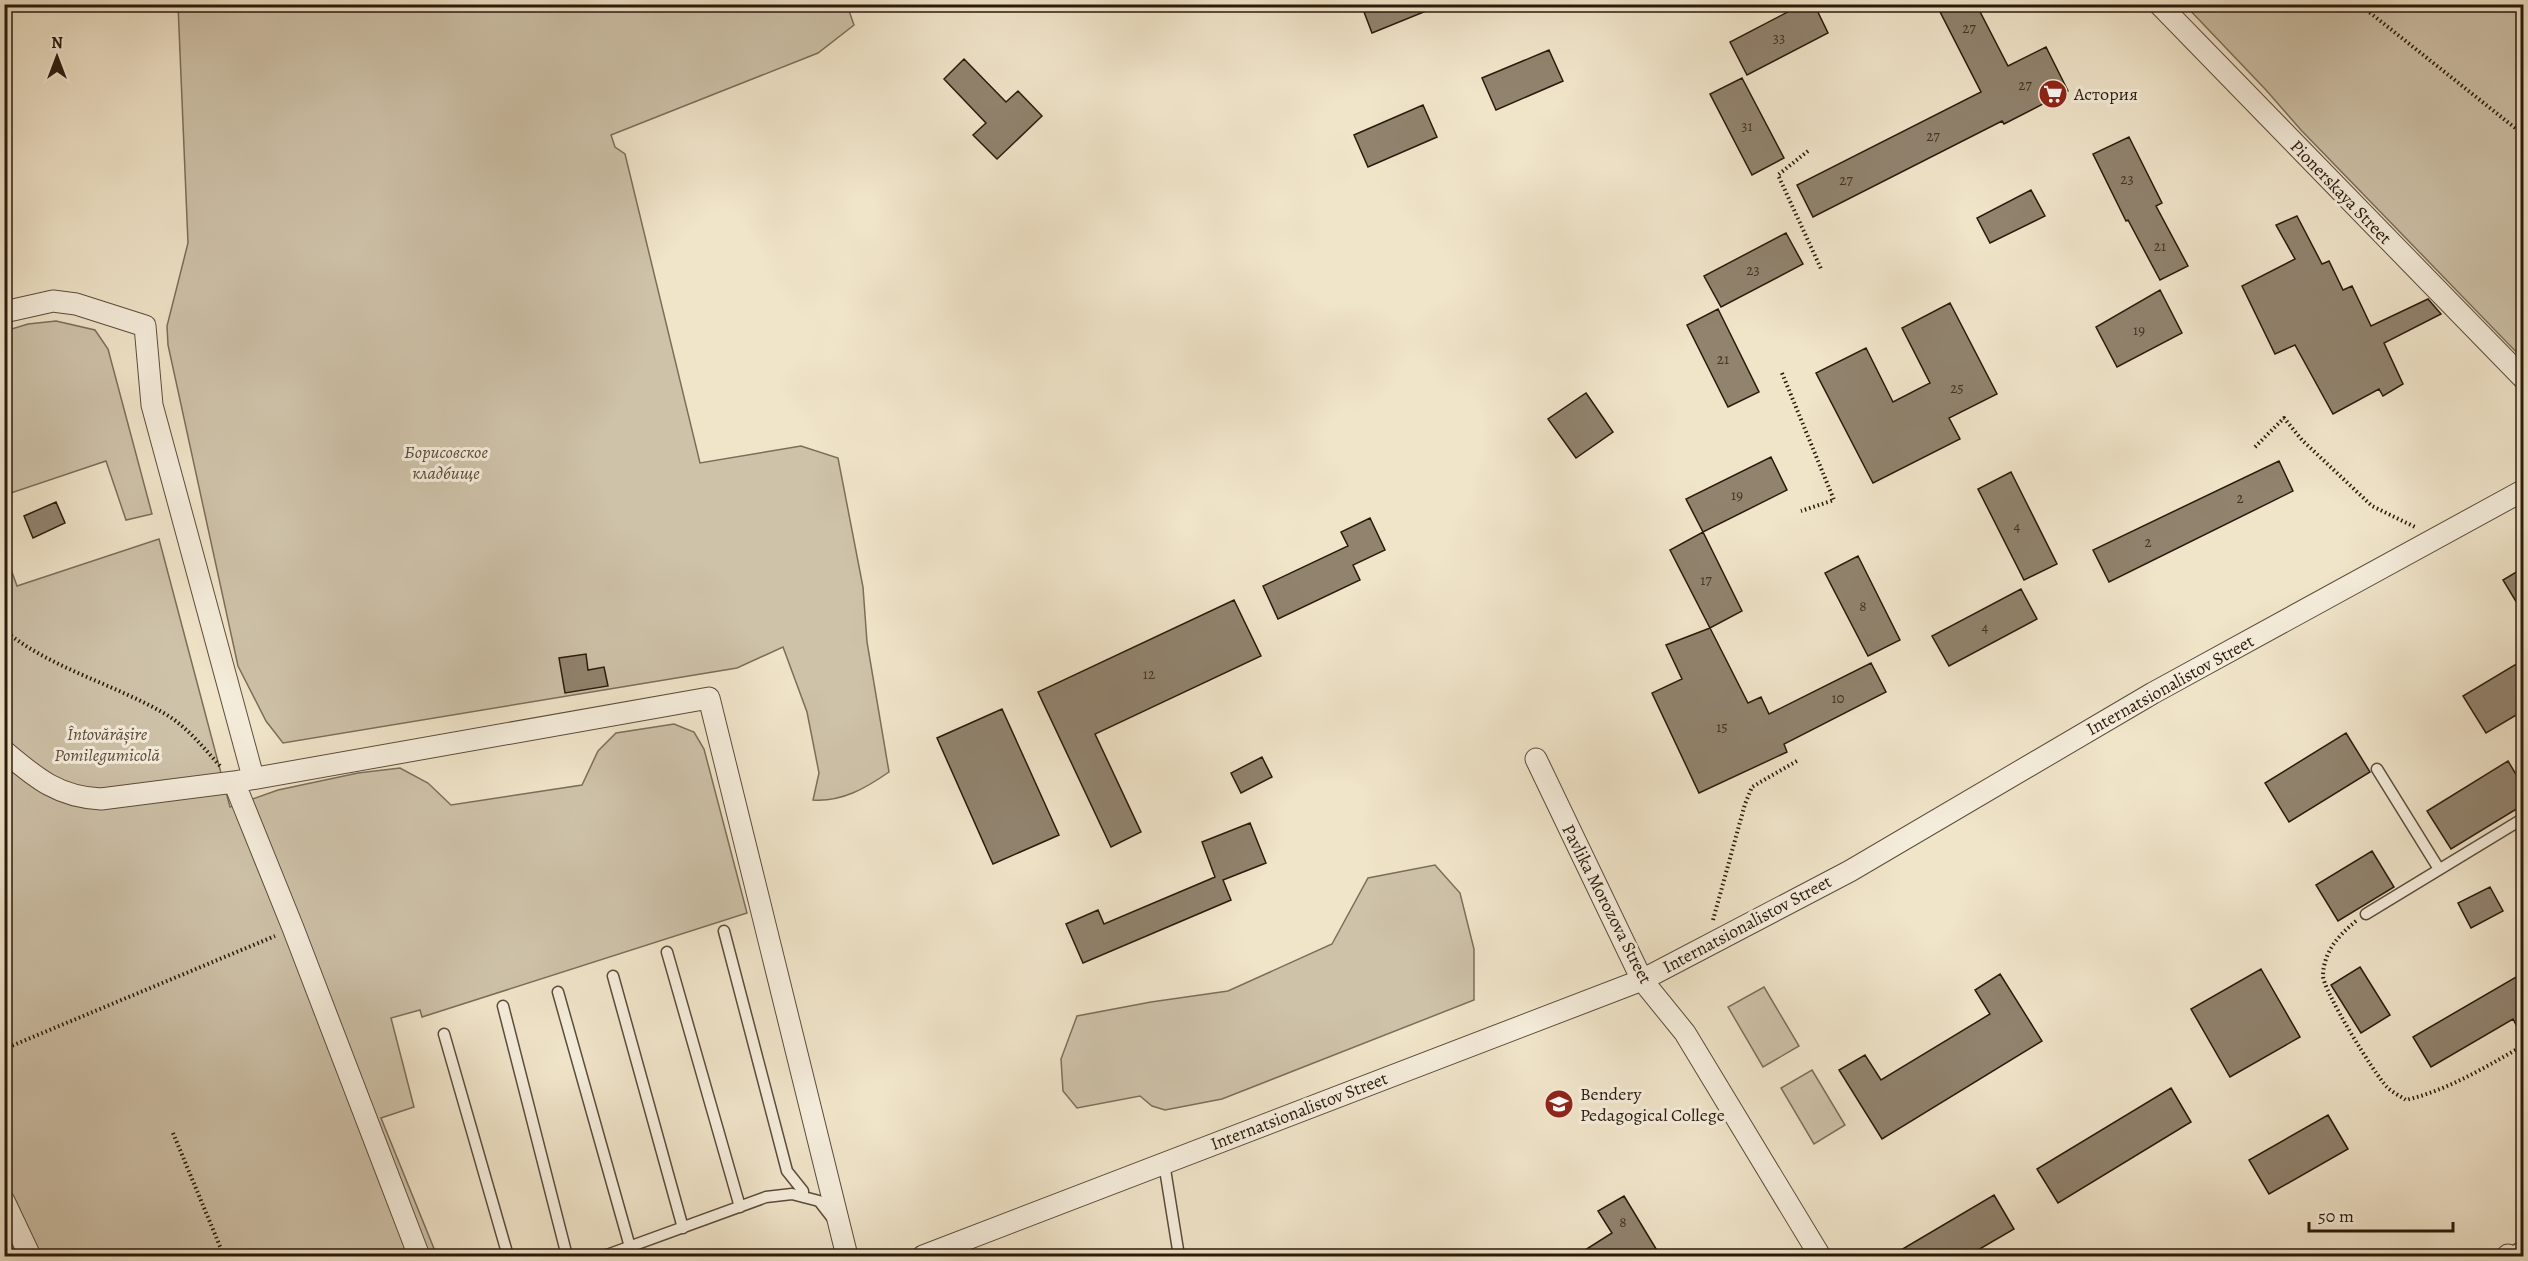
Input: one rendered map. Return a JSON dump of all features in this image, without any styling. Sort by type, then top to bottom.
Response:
[{"type":"street","name":"Pionerskaya Street","points":[[2159,4],[2523,379]]},
{"type":"street","points":[[4,312],[53,301],[76,304],[145,326],[152,405],[244,780],[293,928],[419,1257]]},
{"type":"street","name":"Internatsionalistov Street","points":[[923,1257],[1164,1162],[1642,980],[1850,871],[2153,693],[2523,490]]},
{"type":"street","points":[[4,751],[61,792],[80,798],[136,796],[244,780],[709,698],[847,1257]]},
{"type":"street","name":"Pavlika Morozova Street","points":[[1536,759],[1642,980],[1685,1033],[1821,1257]]},
{"type":"street","points":[[4,1201],[30,1257]]},
{"type":"lane","points":[[2378,769],[2439,869]]},
{"type":"lane","points":[[2366,914],[2523,818]]},
{"type":"lane","points":[[724,932],[787,1170],[803,1191],[803,1197]]},
{"type":"lane","points":[[667,952],[740,1207]]},
{"type":"lane","points":[[613,976],[683,1228]]},
{"type":"lane","points":[[558,992],[630,1247]]},
{"type":"lane","points":[[503,1006],[567,1257]]},
{"type":"lane","points":[[444,1034],[508,1257]]},
{"type":"lane","points":[[1164,1162],[1179,1257]]},
{"type":"lane","points":[[604,1257],[766,1197],[792,1194],[819,1201],[841,1230]]},
{"type":"path","points":[[2359,4],[2523,135]]},
{"type":"path","points":[[1808,152],[1778,174],[1822,271]]},
{"type":"path","points":[[1782,373],[1834,500],[1801,511]]},
{"type":"path","points":[[2255,447],[2284,418],[2302,441],[2372,506],[2437,538]]},
{"type":"path","points":[[4,630],[52,659],[167,716],[244,780]]},
{"type":"path","points":[[1705,946],[1745,804],[1752,787],[1797,761]]},
{"type":"path","points":[[2366,914],[2338,935],[2325,961],[2322,978],[2330,999],[2387,1087],[2406,1100],[2427,1095],[2470,1076],[2523,1045]]},
{"type":"path","points":[[4,1049],[293,928]]},
{"type":"path","points":[[173,1133],[224,1257]]},
{"type":"green space","name":"Борисовское кладбище","points":[[178,5],[847,5],[854,25],[818,53],[611,135],[615,147],[625,154],[700,463],[801,446],[838,458],[863,587],[867,642],[889,772],[853,793],[834,799],[813,800],[819,773],[807,712],[783,647],[737,668],[283,743],[266,721],[238,666],[168,345],[167,326],[188,243]]},
{"type":"green space","points":[[2185,5],[2523,5],[2523,359],[2301,130]]},
{"type":"green space","points":[[56,321],[95,330],[108,349],[152,514],[126,520],[106,461],[5,495],[5,331],[28,324]]},
{"type":"green space","name":"Întovărășire Pomilegumicolă","points":[[159,539],[230,807],[278,790],[358,773],[400,768],[428,783],[451,805],[582,785],[598,751],[616,733],[674,724],[694,732],[704,749],[747,913],[422,1017],[420,1010],[391,1018],[414,1107],[381,1118],[437,1256],[5,1256],[4,550],[17,586]]},
{"type":"green space","points":[[1435,865],[1460,893],[1474,949],[1474,1000],[1222,1099],[1165,1110],[1152,1106],[1140,1096],[1077,1108],[1063,1091],[1061,1059],[1077,1016],[1228,991],[1332,944],[1368,878]]},
{"type":"green space","points":[[1764,987],[1799,1046],[1763,1067],[1728,1007]]},
{"type":"green space","points":[[1812,1070],[1845,1125],[1814,1144],[1781,1088]]},
{"type":"building","points":[[1361,4],[1441,4],[1441,5],[1372,33]]},
{"type":"building","points":[[1803,4],[1814,4],[1828,33],[1747,75],[1730,42]]},
{"type":"building","points":[[1936,4],[1976,4],[2008,66],[2046,47],[2068,91],[2004,124],[2002,121],[1813,217],[1797,185],[1981,92]]},
{"type":"building","points":[[1549,50],[1563,81],[1496,110],[1482,78]]},
{"type":"building","points":[[964,59],[1006,102],[1018,91],[1042,116],[997,159],[973,135],[986,123],[944,79]]},
{"type":"building","points":[[1742,78],[1784,158],[1752,175],[1710,94]]},
{"type":"building","points":[[1423,105],[1437,137],[1368,167],[1354,135]]},
{"type":"building","points":[[2129,137],[2162,203],[2156,206],[2188,266],[2160,280],[2128,220],[2126,221],[2093,154]]},
{"type":"building","points":[[2031,190],[2045,216],[1990,243],[1977,218]]},
{"type":"building","points":[[2297,216],[2322,264],[2329,261],[2343,290],[2352,286],[2371,326],[2428,299],[2441,314],[2384,343],[2403,384],[2383,396],[2379,389],[2333,414],[2295,345],[2275,354],[2242,286],[2295,259],[2276,225]]},
{"type":"building","points":[[1786,233],[1803,264],[1721,307],[1704,276]]},
{"type":"building","points":[[2160,290],[2182,333],[2117,367],[2096,327]]},
{"type":"building","points":[[1950,303],[1997,394],[1949,418],[1960,439],[1873,483],[1816,373],[1866,348],[1893,402],[1930,383],[1902,328]]},
{"type":"building","points":[[1718,309],[1759,392],[1728,407],[1687,325]]},
{"type":"building","points":[[1586,393],[1613,432],[1576,458],[1548,419]]},
{"type":"building","points":[[1771,457],[1787,490],[1703,532],[1686,499]]},
{"type":"building","points":[[2279,461],[2293,491],[2109,582],[2093,550]]},
{"type":"building","points":[[2011,472],[2057,564],[2024,580],[1978,489]]},
{"type":"building","points":[[56,502],[65,523],[33,538],[24,516]]},
{"type":"building","points":[[1370,518],[1385,550],[1353,565],[1360,580],[1278,619],[1263,586],[1348,546],[1341,532]]},
{"type":"building","points":[[1703,532],[1742,611],[1710,628],[1670,550]]},
{"type":"building","points":[[1858,556],[1900,640],[1868,656],[1825,573]]},
{"type":"building","points":[[2523,568],[2523,613],[2503,580]]},
{"type":"building","points":[[2021,589],[2037,619],[1949,666],[1932,636]]},
{"type":"building","points":[[1234,600],[1261,656],[1095,734],[1141,832],[1111,847],[1038,692]]},
{"type":"building","points":[[1710,628],[1748,703],[1761,697],[1769,714],[1871,663],[1886,692],[1784,744],[1787,752],[1699,793],[1652,693],[1682,679],[1666,645]]},
{"type":"building","points":[[586,654],[588,670],[604,667],[608,686],[565,693],[559,658]]},
{"type":"building","points":[[2523,660],[2523,711],[2486,733],[2463,696]]},
{"type":"building","points":[[1002,709],[1059,835],[993,864],[937,738]]},
{"type":"building","points":[[2346,733],[2370,772],[2289,822],[2265,783]]},
{"type":"building","points":[[1262,757],[1272,777],[1241,793],[1231,773]]},
{"type":"building","points":[[2508,761],[2523,786],[2523,805],[2451,849],[2427,811]]},
{"type":"building","points":[[1250,823],[1266,863],[1223,880],[1231,900],[1083,963],[1066,924],[1098,910],[1104,924],[1215,877],[1202,842]]},
{"type":"building","points":[[2372,851],[2394,887],[2338,921],[2316,885]]},
{"type":"building","points":[[2490,887],[2503,911],[2471,928],[2458,903]]},
{"type":"building","points":[[2360,967],[2390,1015],[2361,1033],[2331,985]]},
{"type":"building","points":[[2261,969],[2300,1037],[2230,1077],[2191,1009]]},
{"type":"building","points":[[2523,973],[2523,1038],[2513,1019],[2431,1067],[2413,1037]]},
{"type":"building","points":[[2000,974],[2042,1041],[1882,1139],[1839,1070],[1865,1055],[1881,1080],[1990,1014],[1975,990]]},
{"type":"building","points":[[2171,1088],[2191,1122],[2058,1203],[2037,1169]]},
{"type":"building","points":[[2328,1115],[2348,1149],[2269,1194],[2249,1160]]},
{"type":"building","points":[[1994,1195],[2014,1229],[1966,1257],[1889,1257]]},
{"type":"building","points":[[1624,1196],[1661,1257],[1574,1257],[1612,1233],[1598,1211]]},
{"type":"place","name":"Астория","points":[[2053,94]]},
{"type":"place","name":"Bendery Pedagogical College","points":[[1559,1104]]}]
